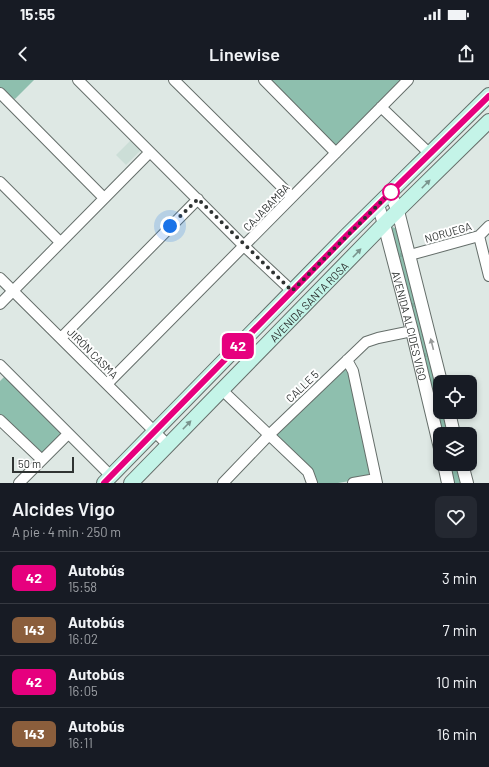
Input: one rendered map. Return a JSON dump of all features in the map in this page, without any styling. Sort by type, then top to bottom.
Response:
[{"type":"main road","name":"AVENIDA SANTA ROSA","points":[[108,479],[292,291],[489,96]]},
{"type":"main road","name":"AVENIDA SANTA ROSA","points":[[131,483],[384,224],[489,121]]},
{"type":"street","points":[[78,80],[244,246],[292,291]]},
{"type":"street","points":[[174,80],[292,198]]},
{"type":"street","points":[[264,80],[336,153]]},
{"type":"street","name":"CAJABAMBA","points":[[108,384],[408,80]]},
{"type":"street","points":[[0,93],[104,198]]},
{"type":"street","points":[[382,107],[430,154]]},
{"type":"street","points":[[0,304],[12,290],[150,152]]},
{"type":"street","points":[[0,182],[60,242]]},
{"type":"street","name":"AVENIDA ALCIDES VIGO","points":[[390,193],[398,211],[410,255],[439,375]]},
{"type":"street","points":[[61,338],[198,199]]},
{"type":"street","name":"AVENIDA ALCIDES VIGO","points":[[378,205],[412,330],[435,427]]},
{"type":"street","name":"NORUEGA","points":[[410,255],[479,236],[489,226]]},
{"type":"street","points":[[479,236],[489,276]]},
{"type":"street","name":"JIRÓN CASMA","points":[[0,278],[168,445]]},
{"type":"street","name":"CALLE 5","points":[[223,483],[269,435],[366,342],[412,330]]},
{"type":"street","points":[[347,360],[353,372],[376,481],[353,483]]},
{"type":"street","points":[[2,371],[68,434],[108,479]]},
{"type":"street","points":[[222,390],[308,472],[312,483]]},
{"type":"street","points":[[0,420],[42,460]]},
{"type":"street","points":[[19,483],[68,434]]},
{"type":"street","points":[[445,471],[448,483]]},
{"type":"street","points":[[464,471],[467,483]]},
{"type":"shaded area","points":[[131,140],[142,149],[126,165],[116,155]]},
{"type":"green space","points":[[0,80],[34,80],[15,99],[0,89]]},
{"type":"green space","points":[[264,80],[408,80],[336,153]]},
{"type":"green space","points":[[392,227],[398,229],[434,375],[433,406],[390,231]]},
{"type":"green space","points":[[347,362],[373,477],[338,483],[314,483],[274,437]]},
{"type":"green space","points":[[5,376],[63,434],[41,455],[0,414],[0,381]]},
{"type":"green space","points":[[436,419],[445,419],[446,427],[438,427]]},
{"type":"green space","points":[[449,471],[457,471],[460,483],[452,483]]},
{"type":"bus line","name":"42","points":[[104,483],[347,235],[489,96]]},
{"type":"route","points":[[170,226],[198,199],[244,246],[292,291],[391,192]]}]
